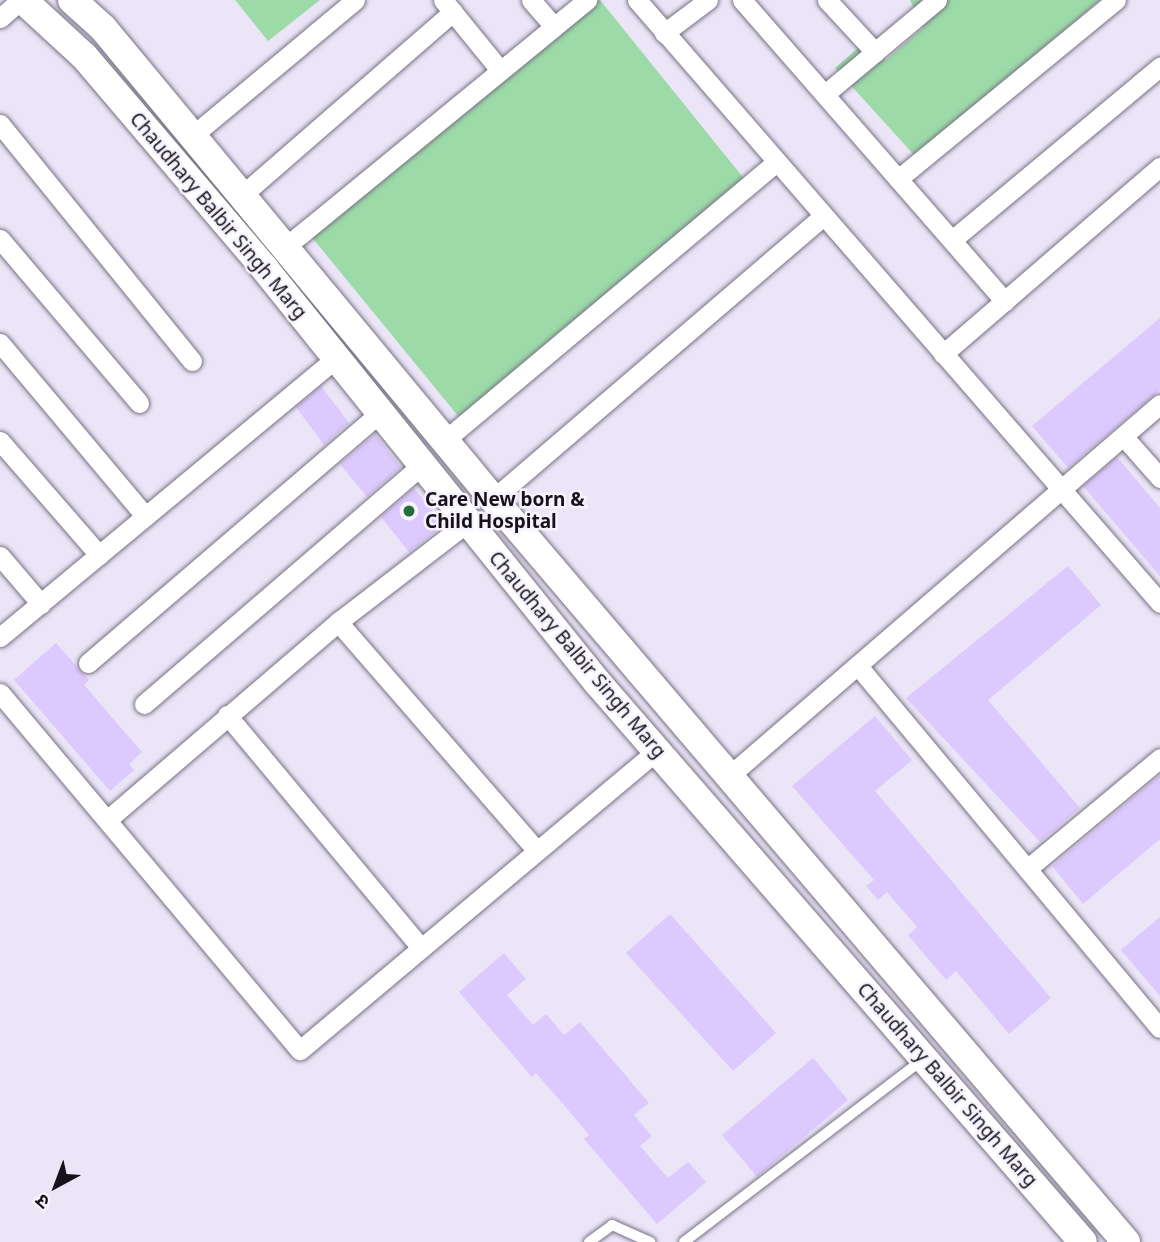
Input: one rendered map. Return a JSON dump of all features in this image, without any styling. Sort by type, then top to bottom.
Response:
[{"type":"street","points":[[0,18],[22,0]]},
{"type":"street","name":"Chaudhary Balbir Singh Marg","points":[[22,0],[84,56],[336,358],[656,751],[1083,1242]]},
{"type":"street","name":"Chaudhary Balbir Singh Marg","points":[[72,0],[103,28],[493,499],[1126,1242]]},
{"type":"street","points":[[192,136],[355,0]]},
{"type":"street","points":[[531,0],[554,26]]},
{"type":"street","points":[[284,248],[499,69],[587,0]]},
{"type":"street","points":[[637,0],[775,163],[1160,603]]},
{"type":"street","points":[[664,33],[708,0]]},
{"type":"street","points":[[742,0],[1005,301]]},
{"type":"street","points":[[827,0],[875,52]]},
{"type":"street","points":[[825,94],[937,0]]},
{"type":"street","points":[[898,179],[1116,0]]},
{"type":"street","points":[[240,196],[448,6],[499,69]]},
{"type":"street","points":[[952,240],[1160,67]]},
{"type":"street","points":[[0,124],[192,361]]},
{"type":"street","points":[[445,440],[775,163]]},
{"type":"street","points":[[943,354],[1158,172]]},
{"type":"street","points":[[493,499],[822,217]]},
{"type":"street","points":[[0,239],[139,403]]},
{"type":"street","points":[[0,343],[145,516]]},
{"type":"street","points":[[0,637],[336,358]]},
{"type":"street","points":[[729,776],[1063,492],[1160,404]]},
{"type":"street","points":[[88,663],[380,413]]},
{"type":"street","points":[[1124,437],[1160,478]]},
{"type":"street","points":[[0,441],[99,555]]},
{"type":"street","points":[[144,704],[422,465]]},
{"type":"street","points":[[107,820],[338,622],[468,522]]},
{"type":"street","points":[[0,556],[41,604]]},
{"type":"street","points":[[338,622],[537,851]]},
{"type":"street","points":[[858,666],[1160,1028]]},
{"type":"street","points":[[0,693],[300,1050],[656,751]]},
{"type":"street","points":[[227,715],[421,948]]},
{"type":"street","points":[[1027,869],[1160,758]]},
{"type":"lane","points":[[684,1242],[924,1058]]},
{"type":"lane","points":[[589,1242],[612,1226],[650,1242]]},
{"type":"green space","points":[[235,0],[320,0],[268,41]]},
{"type":"green space","points":[[594,0],[600,0],[754,191],[468,428],[310,235]]},
{"type":"green space","points":[[910,0],[1100,0],[915,156],[835,68],[866,41],[886,60],[923,28]]},
{"type":"building","points":[[1160,318],[1160,390],[1068,468],[1032,426]]},
{"type":"building","points":[[321,386],[349,423],[324,445],[296,407]]},
{"type":"building","points":[[375,434],[401,467],[367,497],[340,464]]},
{"type":"building","points":[[1117,457],[1160,508],[1160,576],[1083,486]]},
{"type":"building","points":[[414,488],[444,525],[409,552],[381,517]]},
{"type":"building","points":[[1068,566],[1101,605],[988,700],[1080,808],[1040,842],[906,698]]},
{"type":"building","points":[[56,643],[89,680],[84,685],[142,752],[129,764],[134,770],[110,791],[14,680]]},
{"type":"building","points":[[875,716],[912,760],[875,791],[1051,998],[1009,1034],[956,971],[946,980],[908,935],[917,927],[887,892],[878,900],[866,886],[874,880],[792,786]]},
{"type":"building","points":[[1160,775],[1160,839],[1083,904],[1052,866]]},
{"type":"building","points":[[670,914],[776,1033],[733,1071],[626,953]]},
{"type":"building","points":[[1160,917],[1160,996],[1121,950]]},
{"type":"building","points":[[504,953],[526,979],[507,995],[533,1025],[546,1014],[564,1035],[580,1022],[649,1103],[634,1115],[652,1136],[640,1146],[668,1178],[688,1162],[706,1182],[657,1224],[584,1139],[589,1135],[563,1104],[536,1073],[532,1077],[459,992]]},
{"type":"building","points":[[813,1058],[848,1100],[757,1177],[722,1135]]},
{"type":"place","name":"Care New born & Child Hospital","points":[[409,511]]}]
